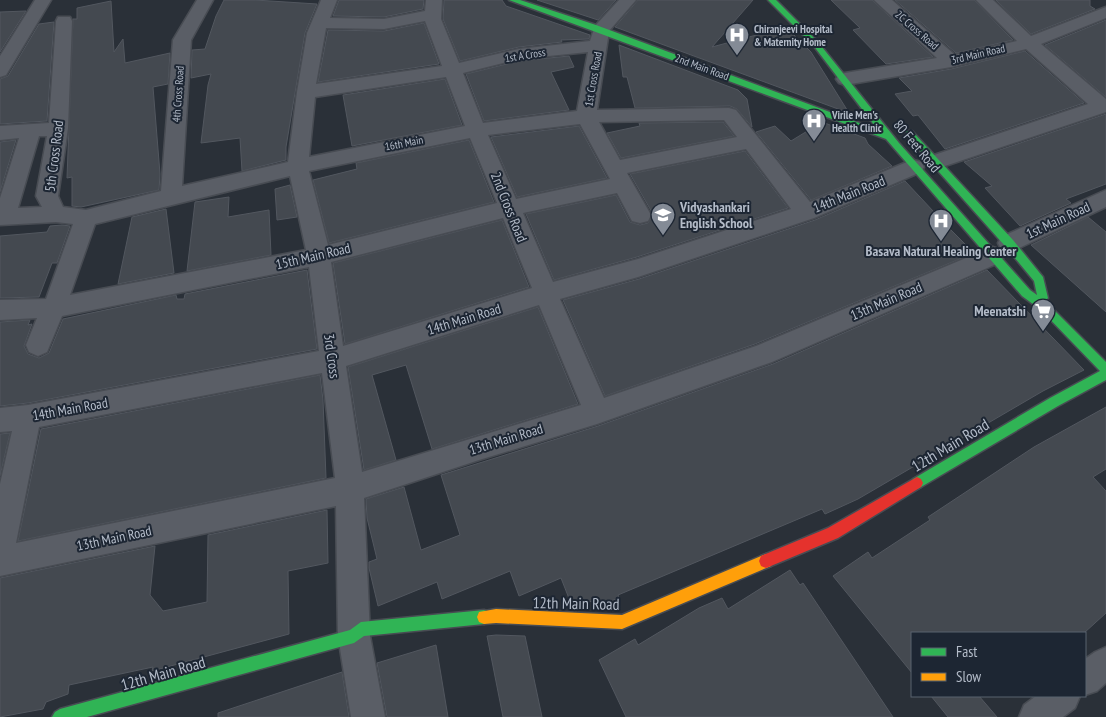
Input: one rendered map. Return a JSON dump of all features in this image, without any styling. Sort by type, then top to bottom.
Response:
[{"type":"street","points":[[0,71],[43,0]]},
{"type":"street","name":"4th Cross Road","points":[[171,195],[182,40],[205,0]]},
{"type":"street","name":"3rd Cross","points":[[329,0],[316,33],[306,92],[298,166],[319,256],[350,489],[354,636],[368,717]]},
{"type":"street","name":"2nd Main Road","points":[[513,0],[600,38],[890,138]]},
{"type":"street","points":[[600,38],[628,0]]},
{"type":"street","name":"80 Feet Road","points":[[772,0],[792,14],[817,42],[859,79],[890,138],[925,164],[1001,249],[1026,293],[1045,307],[1106,370]]},
{"type":"street","name":"2C Cross Road","points":[[882,0],[952,60]]},
{"type":"street","points":[[984,0],[1029,43],[1104,106]]},
{"type":"street","points":[[1095,0],[1106,7]]},
{"type":"street","points":[[319,23],[384,24],[433,7]]},
{"type":"street","name":"2nd Cross Road","points":[[433,7],[452,70],[478,130],[508,208],[597,412]]},
{"type":"street","name":"3rd Main Road","points":[[859,79],[1029,43],[1106,12]]},
{"type":"street","name":"5th Cross Road","points":[[56,214],[47,196],[58,128],[64,21]]},
{"type":"street","name":"1st A Cross","points":[[306,92],[452,70],[518,54],[600,38]]},
{"type":"street","name":"1st Cross Road","points":[[600,38],[586,117],[640,215]]},
{"type":"street","points":[[925,164],[1104,106]]},
{"type":"street","name":"16th Main","points":[[86,218],[171,195],[402,143],[478,130],[586,117],[730,114],[751,141]]},
{"type":"street","name":"80 Feet Road","points":[[900,122],[925,164],[1001,249],[1039,280],[1045,307]]},
{"type":"street","points":[[0,133],[58,128]]},
{"type":"street","points":[[31,130],[3,217],[56,214],[86,218],[54,308],[38,345]]},
{"type":"street","points":[[751,141],[806,212]]},
{"type":"street","name":"15th Main Road","points":[[0,310],[54,308],[319,256],[508,208],[751,141]]},
{"type":"street","name":"14th Main Road","points":[[0,420],[28,417],[332,360],[546,294],[638,268],[806,212],[925,164]]},
{"type":"street","name":"1st Main Road","points":[[1001,249],[1106,198]]},
{"type":"street","name":"13th Main Road","points":[[0,561],[350,489],[479,447],[597,412],[763,354],[1001,249]]},
{"type":"street","name":"12th Main Road","points":[[80,715],[354,636],[361,629],[496,616],[622,622],[833,533],[1054,402],[1106,374]]},
{"type":"street","points":[[0,552],[28,417]]},
{"type":"street","points":[[1086,678],[1106,663]]},
{"type":"street","points":[[1036,717],[1063,697]]},
{"type":"building","points":[[224,0],[317,4],[305,33],[286,147],[286,160],[242,171],[240,138],[201,143],[211,74],[191,78],[192,50],[205,49],[216,16]]},
{"type":"building","points":[[339,0],[424,0],[423,9],[384,17],[333,16]]},
{"type":"building","points":[[444,0],[502,0],[506,6],[590,35],[589,39],[561,40],[562,42],[519,47],[460,61],[443,19]]},
{"type":"building","points":[[537,0],[616,0],[598,20]]},
{"type":"building","points":[[638,0],[753,0],[712,47],[786,27],[811,52],[849,113],[615,27]]},
{"type":"building","points":[[831,0],[872,0],[933,57],[886,64],[853,30],[860,28]]},
{"type":"building","points":[[895,0],[974,0],[1013,40],[956,53]]},
{"type":"building","points":[[996,0],[1090,0],[1090,6],[1095,9],[1031,34]]},
{"type":"building","points":[[111,1],[114,52],[123,39],[125,63],[170,53],[168,84],[153,87],[160,174],[159,190],[81,207],[72,206],[72,177],[67,178],[73,19],[77,19],[77,8]]},
{"type":"building","points":[[26,11],[0,52],[0,12]]},
{"type":"building","points":[[1106,20],[1106,97],[1045,45]]},
{"type":"building","points":[[54,22],[47,121],[0,124],[0,79],[8,76],[39,24]]},
{"type":"building","points":[[424,23],[439,64],[318,82],[328,30],[384,31]]},
{"type":"building","points":[[619,45],[738,90],[747,99],[752,127],[737,109],[730,106],[635,108],[627,77],[623,77]]},
{"type":"building","points":[[1025,51],[1084,103],[945,149],[918,115],[913,116],[895,94],[912,91],[899,78],[951,69]]},
{"type":"building","points":[[569,56],[574,67],[551,72],[569,110],[484,121],[466,74],[519,61]]},
{"type":"building","points":[[445,79],[462,125],[352,146],[343,95]]},
{"type":"building","points":[[1106,114],[1106,184],[1066,199],[1071,203],[1020,226],[985,188],[992,186],[964,162]]},
{"type":"building","points":[[723,122],[734,136],[621,158],[607,133],[640,126],[639,123]]},
{"type":"building","points":[[822,122],[865,138],[868,144],[892,166],[811,200],[756,132],[775,126],[791,141]]},
{"type":"building","points":[[579,126],[607,178],[517,197],[491,137]]},
{"type":"building","points":[[16,140],[0,192],[0,142]]},
{"type":"building","points":[[469,140],[494,202],[329,243],[313,180],[357,169],[356,163]]},
{"type":"building","points":[[745,151],[788,208],[637,257],[554,280],[526,214],[616,195],[630,222],[640,225],[648,223],[653,214],[630,174]]},
{"type":"building","points":[[905,181],[974,253],[755,344],[605,396],[563,300],[639,279],[815,220]]},
{"type":"building","points":[[290,185],[297,217],[277,220],[275,189]]},
{"type":"building","points":[[229,197],[228,217],[269,210],[271,255],[187,271],[195,202]]},
{"type":"building","points":[[166,209],[174,273],[118,284],[132,217]]},
{"type":"building","points":[[1088,217],[1106,232],[1106,312],[1031,245]]},
{"type":"building","points":[[502,220],[529,287],[345,344],[333,263]]},
{"type":"building","points":[[50,226],[70,226],[57,263],[52,263],[39,297],[0,298],[0,236],[47,232]]},
{"type":"building","points":[[307,270],[317,349],[28,403],[0,406],[0,322],[30,320],[28,325],[32,324],[24,346],[28,354],[39,358],[49,353],[63,319],[176,295],[177,299],[184,299],[185,294]]},
{"type":"building","points":[[987,270],[1084,370],[1043,391],[858,499],[825,514],[822,509],[618,595],[619,598],[608,602],[570,601],[561,578],[519,596],[510,571],[442,599],[437,582],[378,606],[369,568],[369,562],[377,559],[367,518],[366,499],[404,487],[421,550],[460,535],[441,475],[598,426],[773,364]]},
{"type":"building","points":[[538,307],[578,404],[432,449],[406,365],[372,375],[396,460],[364,470],[348,367]]},
{"type":"building","points":[[320,375],[323,400],[326,478],[18,541],[41,429]]},
{"type":"building","points":[[1106,407],[1106,469],[1093,477],[1106,491],[1106,613],[1085,632],[911,632],[911,672],[833,576],[868,552],[872,558],[930,520],[928,517],[1034,447]]},
{"type":"building","points":[[10,433],[0,476],[0,434]]},
{"type":"building","points":[[327,510],[328,563],[288,571],[289,634],[152,671],[153,667],[69,685],[68,694],[46,702],[43,709],[0,717],[0,578],[155,546],[150,595],[163,611],[207,602],[208,535]]},
{"type":"building","points":[[790,570],[800,585],[803,583],[893,717],[626,717],[599,660],[635,639],[638,645],[699,608],[722,598],[728,609]]},
{"type":"building","points":[[487,636],[525,636],[542,717],[503,717]]},
{"type":"building","points":[[436,645],[448,717],[387,717],[377,663]]},
{"type":"building","points":[[342,672],[349,717],[218,717],[218,713]]},
{"type":"building","points":[[932,697],[980,697],[997,717],[948,717]]},
{"type":"traffic: fast","points":[[513,0],[593,27],[889,137]]},
{"type":"traffic: fast","points":[[772,0],[816,43],[896,146],[1026,293],[1045,307],[1106,370]]},
{"type":"traffic: fast","points":[[909,133],[1009,243],[1039,280],[1043,298]]},
{"type":"traffic: fast","points":[[917,483],[1054,402],[1106,374]]},
{"type":"traffic: fast","points":[[60,717],[354,636],[361,629],[484,617]]},
{"type":"traffic: slow","points":[[484,617],[622,622],[766,561]]},
{"type":"traffic: jam","points":[[766,561],[833,533],[917,483]]},
{"type":"place","name":"Chiranjeevi Hospital & Maternity Home","points":[[737,56]]},
{"type":"place","name":"Virile Men's Health Clinic","points":[[814,142]]},
{"type":"place","name":"Vidyashankari English School","points":[[663,236]]},
{"type":"place","name":"Basava Natural Healing Center","points":[[941,242]]},
{"type":"place","name":"Meenatshi","points":[[1043,332]]}]
